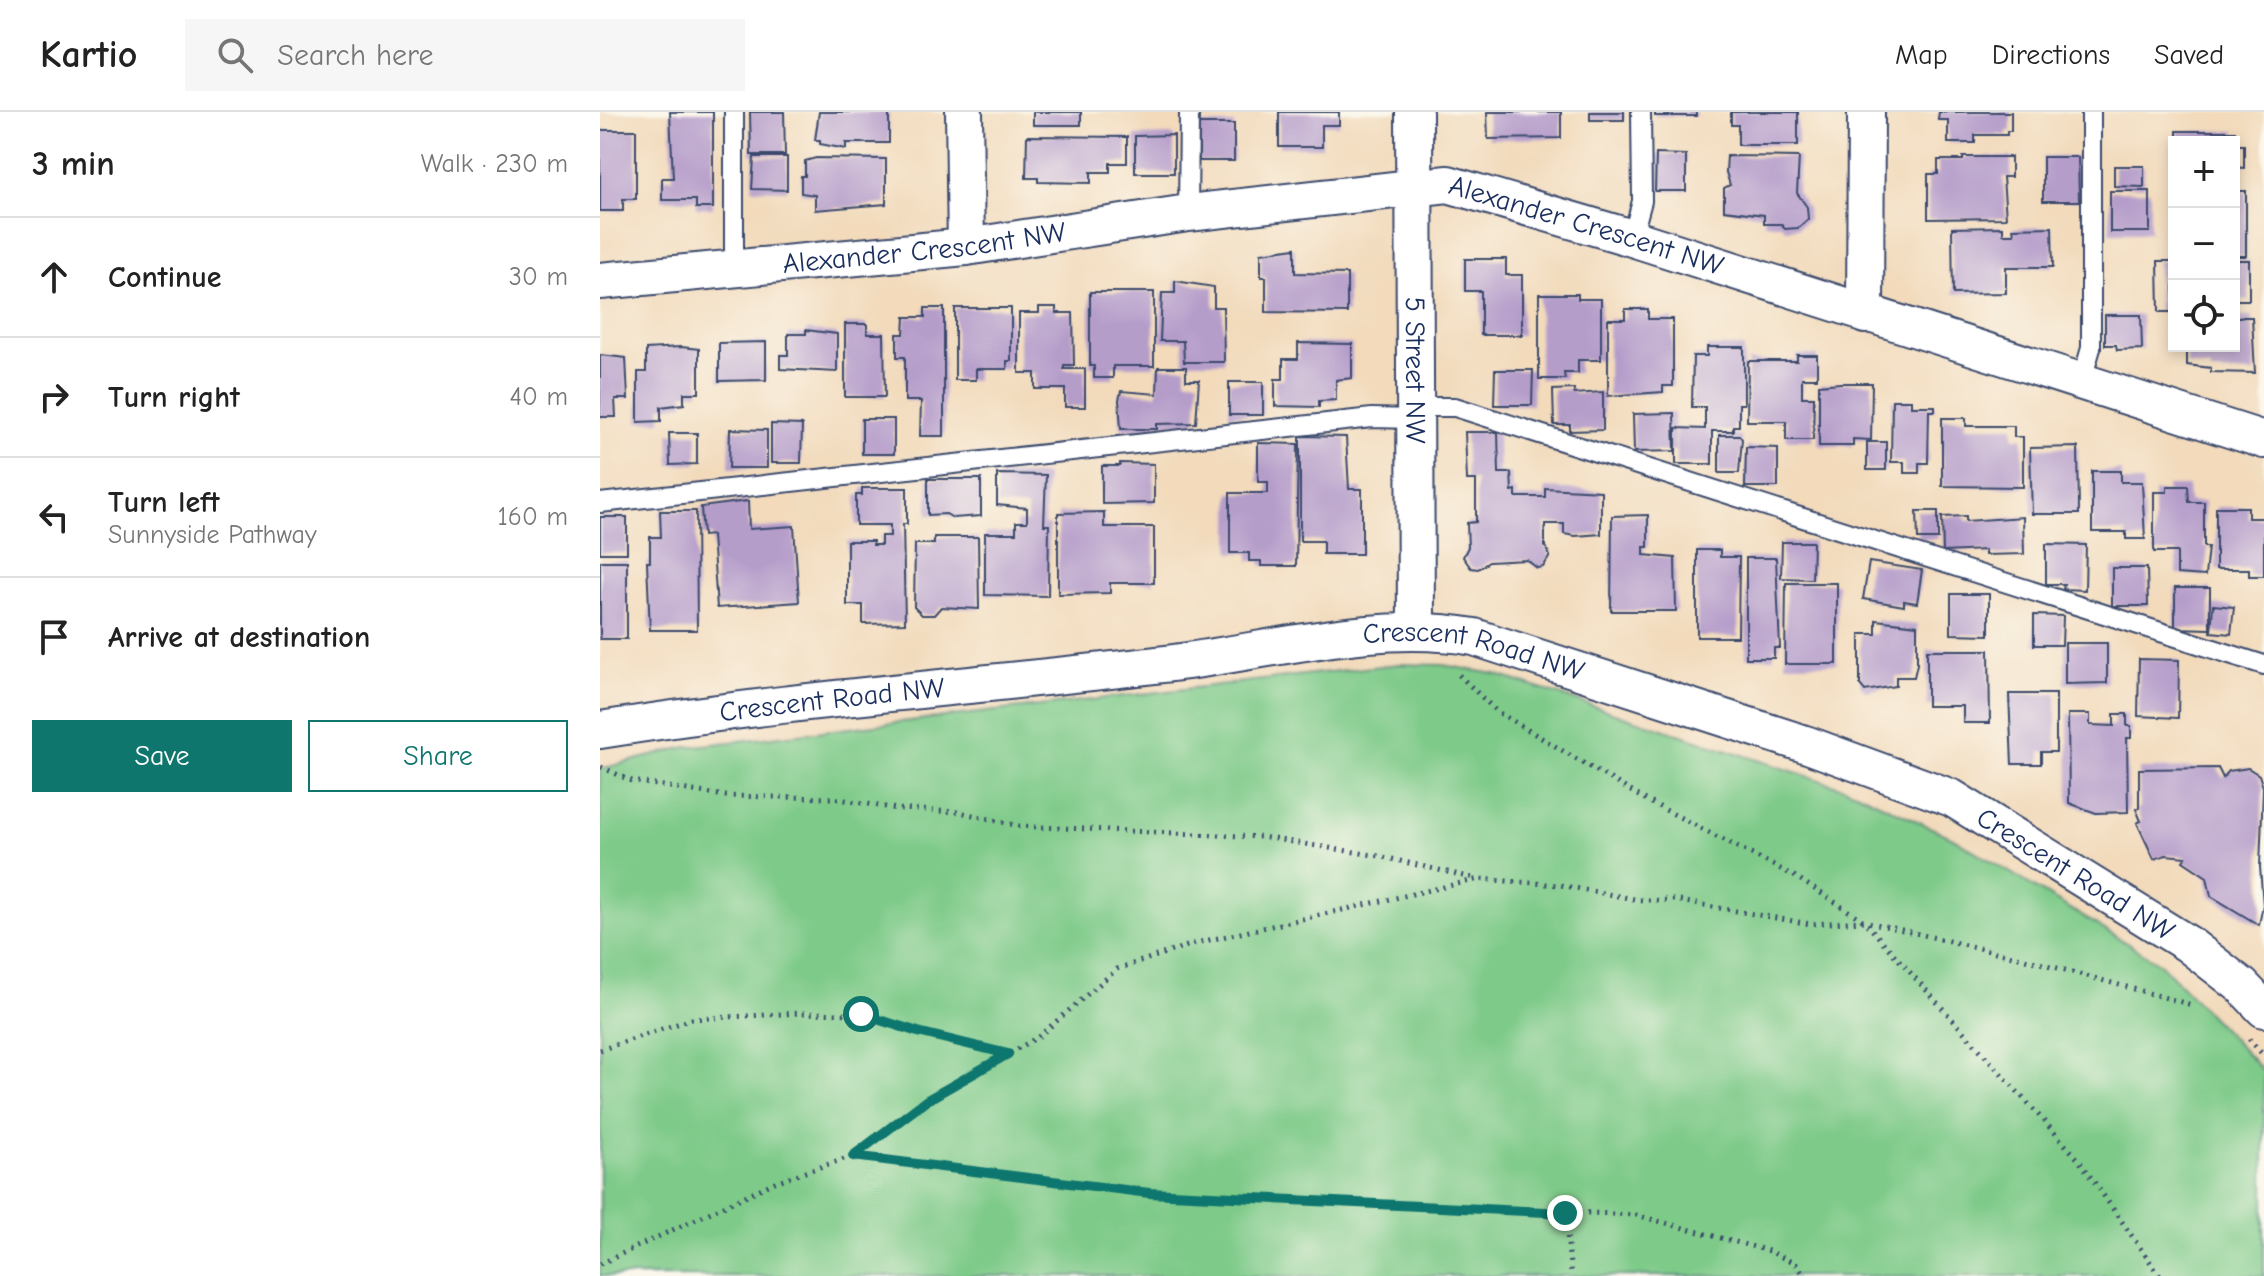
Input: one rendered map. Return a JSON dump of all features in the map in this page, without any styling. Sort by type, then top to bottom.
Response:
[{"type":"street","points":[[964,112],[966,247]]},
{"type":"street","name":"5 Street NW","points":[[1414,112],[1416,629]]},
{"type":"street","points":[[1865,315],[1866,112]]},
{"type":"street","name":"Alexander Crescent NW","points":[[600,281],[966,247],[1188,213],[1448,184],[1632,238],[1865,315],[2264,440]]},
{"type":"street","name":"Crescent Road NW","points":[[600,730],[701,713],[1175,663],[1416,629],[1474,637],[1808,745],[1952,798],[2188,944],[2242,986],[2252,1020]]},
{"type":"lane","points":[[734,112],[734,270]]},
{"type":"lane","points":[[1188,213],[1189,112]]},
{"type":"lane","points":[[1632,238],[1642,201],[1641,112]]},
{"type":"lane","points":[[2081,383],[2091,348],[2091,112]]},
{"type":"lane","points":[[600,503],[1455,407],[2264,665]]},
{"type":"path","points":[[1459,675],[1496,711],[1644,799],[1796,877],[1864,921],[2078,1159],[2160,1276]]},
{"type":"path","points":[[601,767],[632,781],[725,796],[833,798],[897,809],[960,812],[1019,826],[1131,834],[1261,837],[1379,856],[1479,879],[1560,885],[1639,900],[1674,900],[1810,924],[1864,921],[2025,959],[2192,1005]]},
{"type":"path","points":[[600,1264],[775,1182],[853,1156],[927,1100],[1008,1054],[1063,1018],[1117,969],[1196,943],[1479,879]]},
{"type":"path","points":[[600,1050],[692,1019],[801,1013],[861,1014],[918,1032],[1008,1054]]},
{"type":"path","points":[[2252,1020],[2264,1056]]},
{"type":"path","points":[[853,1156],[1149,1193],[1636,1215],[1769,1251],[1796,1264],[1805,1276]]},
{"type":"path","points":[[1565,1213],[1571,1276]]},
{"type":"green space","points":[[1398,664],[1443,665],[1495,674],[1856,792],[1953,838],[2161,964],[2264,1072],[2264,1276],[600,1276],[600,769],[687,747]]},
{"type":"building","points":[[670,112],[713,112],[713,208],[696,208],[696,200],[662,200],[662,178],[673,178]]},
{"type":"building","points":[[750,112],[784,112],[785,155],[751,155]]},
{"type":"building","points":[[819,112],[889,112],[889,143],[846,143],[846,149],[820,144],[820,140],[815,140]]},
{"type":"building","points":[[1033,112],[1081,112],[1081,125],[1033,125]]},
{"type":"building","points":[[1279,112],[1339,112],[1339,125],[1322,125],[1322,147],[1279,147]]},
{"type":"building","points":[[1487,112],[1561,112],[1561,138],[1488,139]]},
{"type":"building","points":[[1590,112],[1624,112],[1624,120],[1590,120]]},
{"type":"building","points":[[1655,112],[1696,112],[1696,116],[1655,116]]},
{"type":"building","points":[[1731,112],[1798,112],[1798,145],[1738,145],[1738,125],[1731,125]]},
{"type":"building","points":[[1939,112],[2011,112],[2011,131],[2007,131],[2007,135],[1975,135],[1975,143],[1948,143],[1948,120],[1938,120]]},
{"type":"building","points":[[1199,124],[1234,124],[1234,161],[1199,161]]},
{"type":"building","points":[[600,130],[636,130],[636,199],[623,199],[623,211],[600,211]]},
{"type":"building","points":[[2177,131],[2235,131],[2235,136],[2177,136]]},
{"type":"building","points":[[1174,135],[1174,173],[1135,173],[1135,136]]},
{"type":"building","points":[[1027,136],[1127,137],[1127,163],[1110,163],[1110,172],[1091,172],[1091,183],[1038,182],[1038,178],[1026,178]]},
{"type":"building","points":[[2240,145],[2244,145],[2244,168],[2240,168]]},
{"type":"building","points":[[1656,154],[1686,155],[1686,191],[1655,191]]},
{"type":"building","points":[[1727,156],[1799,157],[1797,193],[1807,207],[1808,219],[1798,228],[1785,229],[1781,224],[1764,224],[1764,215],[1724,210],[1724,188],[1730,185],[1726,172]]},
{"type":"building","points":[[754,157],[787,157],[787,190],[752,189]]},
{"type":"building","points":[[1963,157],[2011,157],[2011,177],[2003,177],[2006,218],[1928,219],[1928,174],[1938,174],[1938,160],[1963,160]]},
{"type":"building","points":[[2043,157],[2078,157],[2079,201],[2043,201]]},
{"type":"building","points":[[816,158],[886,159],[886,204],[815,210],[815,195],[801,193],[801,176],[805,176],[805,161]]},
{"type":"building","points":[[2114,166],[2144,166],[2144,187],[2114,186]]},
{"type":"building","points":[[2110,191],[2150,191],[2150,232],[2110,232]]},
{"type":"building","points":[[2240,191],[2246,191],[2246,256],[2240,256]]},
{"type":"building","points":[[2003,227],[2003,234],[2014,234],[2013,228],[2052,227],[2053,267],[2006,267],[2006,293],[1953,294],[1952,228]]},
{"type":"building","points":[[1295,248],[1295,273],[1347,274],[1347,313],[1266,312],[1266,277],[1261,277],[1261,253]]},
{"type":"building","points":[[1465,259],[1506,259],[1506,275],[1522,275],[1522,335],[1481,335],[1481,291],[1465,291]]},
{"type":"building","points":[[2240,260],[2249,260],[2249,300],[2240,300]]},
{"type":"building","points":[[2158,261],[2168,261],[2168,312],[2159,312]]},
{"type":"building","points":[[1175,281],[1214,287],[1214,307],[1223,307],[1224,362],[1184,362],[1183,341],[1160,341],[1162,293],[1175,293]]},
{"type":"building","points":[[1090,292],[1154,292],[1154,366],[1113,366],[1113,378],[1094,378],[1094,366],[1090,366]]},
{"type":"building","points":[[1539,294],[1578,294],[1578,299],[1601,299],[1601,360],[1578,360],[1578,373],[1564,373],[1565,379],[1539,379]]},
{"type":"building","points":[[1039,307],[1056,307],[1056,313],[1073,313],[1074,365],[1064,365],[1064,369],[1085,369],[1085,407],[1065,407],[1065,389],[1035,389],[1035,373],[1019,373],[1019,313],[1039,313]]},
{"type":"building","points":[[925,308],[944,308],[944,436],[920,436],[921,401],[905,401],[905,357],[897,357],[897,334],[904,334],[905,317],[925,317]]},
{"type":"building","points":[[955,308],[1011,308],[1011,361],[1007,361],[1007,369],[976,369],[976,380],[955,380]]},
{"type":"building","points":[[1625,309],[1648,309],[1648,319],[1673,319],[1673,386],[1663,386],[1663,392],[1608,396],[1608,319],[1625,319]]},
{"type":"building","points":[[2105,315],[2141,315],[2142,349],[2117,350],[2116,345],[2105,345]]},
{"type":"building","points":[[2240,317],[2252,317],[2255,373],[2211,372],[2211,368],[2187,365],[2187,352],[2240,352]]},
{"type":"building","points":[[845,324],[867,324],[867,334],[884,334],[885,397],[845,397]]},
{"type":"building","points":[[806,330],[837,334],[837,372],[780,369],[780,355],[788,355],[788,334],[806,334]]},
{"type":"building","points":[[766,342],[766,380],[719,381],[719,343]]},
{"type":"building","points":[[1298,343],[1352,344],[1352,378],[1336,380],[1336,400],[1319,401],[1319,407],[1275,406],[1275,379],[1283,379],[1283,359],[1298,359]]},
{"type":"building","points":[[1707,347],[1744,347],[1744,404],[1739,404],[1739,426],[1733,426],[1733,431],[1712,431],[1712,464],[1676,464],[1676,428],[1705,429],[1705,407],[1692,407],[1693,356],[1707,356]]},
{"type":"building","points":[[646,349],[699,349],[699,393],[684,393],[684,404],[661,407],[661,421],[638,422],[638,372],[646,372]]},
{"type":"building","points":[[600,355],[626,358],[628,399],[615,399],[616,417],[600,417]]},
{"type":"building","points":[[1797,355],[1817,355],[1817,378],[1802,378],[1802,397],[1814,397],[1813,440],[1786,440],[1786,421],[1747,421],[1748,361],[1797,361]]},
{"type":"building","points":[[1158,367],[1186,367],[1186,380],[1199,380],[1196,423],[1157,424],[1157,429],[1121,429],[1121,391],[1157,394]]},
{"type":"building","points":[[1495,370],[1533,370],[1532,405],[1494,405]]},
{"type":"building","points":[[1229,382],[1263,382],[1263,415],[1229,415]]},
{"type":"building","points":[[1872,383],[1871,440],[1853,439],[1853,446],[1819,446],[1819,385]]},
{"type":"building","points":[[1574,389],[1574,394],[1603,392],[1603,430],[1570,431],[1570,425],[1554,425],[1553,390]]},
{"type":"building","points":[[1892,400],[1911,400],[1911,406],[1935,406],[1935,411],[1929,411],[1928,463],[1919,463],[1919,473],[1904,473],[1904,462],[1891,462]]},
{"type":"building","points":[[1674,413],[1675,451],[1634,452],[1633,414]]},
{"type":"building","points":[[1942,418],[1966,418],[1966,426],[2014,426],[2014,437],[2023,437],[2023,487],[1942,486]]},
{"type":"building","points":[[862,419],[894,419],[894,454],[862,454]]},
{"type":"building","points":[[771,424],[802,425],[801,463],[771,463]]},
{"type":"building","points":[[730,429],[767,430],[767,468],[729,468]]},
{"type":"building","points":[[1465,432],[1498,432],[1499,473],[1511,473],[1512,491],[1516,490],[1516,497],[1545,497],[1545,488],[1601,491],[1601,534],[1575,536],[1564,534],[1564,524],[1545,524],[1545,546],[1550,556],[1543,567],[1537,568],[1527,560],[1489,562],[1478,569],[1471,568],[1463,557],[1468,547],[1467,523],[1476,522],[1476,480],[1467,480]]},
{"type":"building","points":[[669,433],[697,433],[697,464],[670,465]]},
{"type":"building","points":[[1719,435],[1739,435],[1742,439],[1739,473],[1719,473]]},
{"type":"building","points":[[1300,436],[1346,437],[1349,489],[1362,489],[1362,554],[1323,554],[1323,541],[1300,541]]},
{"type":"building","points":[[1867,442],[1886,442],[1886,470],[1867,470]]},
{"type":"building","points":[[1258,443],[1298,444],[1296,566],[1261,566],[1261,561],[1249,561],[1249,553],[1230,553],[1230,493],[1268,493],[1268,482],[1258,482]]},
{"type":"building","points":[[1746,447],[1778,448],[1778,487],[1745,487]]},
{"type":"building","points":[[2078,447],[2079,514],[2032,514],[2030,448]]},
{"type":"building","points":[[1120,463],[1154,464],[1154,503],[1102,504],[1102,466],[1120,466]]},
{"type":"building","points":[[2092,471],[2121,471],[2121,482],[2142,482],[2145,539],[2126,539],[2126,532],[2092,532]]},
{"type":"building","points":[[997,474],[1046,475],[1044,525],[1049,525],[1048,596],[985,595],[985,533],[1016,533],[1016,522],[1027,522],[1027,508],[997,505]]},
{"type":"building","points":[[928,479],[981,479],[981,516],[953,518],[946,514],[928,515]]},
{"type":"building","points":[[2167,486],[2188,486],[2189,502],[2204,502],[2204,547],[2208,547],[2205,576],[2177,574],[2177,552],[2154,552],[2154,492],[2167,492]]},
{"type":"building","points":[[862,488],[907,488],[907,524],[903,524],[905,623],[863,624],[863,605],[847,605],[847,541],[873,541],[873,545],[881,545],[881,536],[890,536],[890,525],[856,525],[856,495],[862,495]]},
{"type":"building","points":[[748,501],[749,529],[794,526],[799,602],[717,608],[712,535],[703,536],[701,507]]},
{"type":"building","points":[[2216,507],[2248,507],[2248,518],[2264,518],[2264,576],[2249,576],[2249,569],[2216,569]]},
{"type":"building","points":[[660,511],[696,511],[697,630],[650,630],[647,562],[650,562],[650,537],[661,537]]},
{"type":"building","points":[[1917,511],[1938,511],[1938,539],[1918,539]]},
{"type":"building","points":[[1104,512],[1104,527],[1154,527],[1154,583],[1110,583],[1110,593],[1058,594],[1058,513]]},
{"type":"building","points":[[1648,515],[1648,547],[1644,547],[1644,555],[1675,558],[1676,611],[1611,611],[1612,516]]},
{"type":"building","points":[[1966,516],[1966,521],[2023,517],[2024,554],[1985,555],[1985,550],[1943,552],[1942,517]]},
{"type":"building","points":[[600,517],[627,517],[627,553],[600,553]]},
{"type":"building","points":[[934,537],[978,537],[979,609],[941,607],[934,615],[922,615],[914,607],[915,544],[934,544]]},
{"type":"building","points":[[1782,542],[1813,542],[1812,579],[1781,578]]},
{"type":"building","points":[[2046,544],[2086,545],[2085,590],[2063,589],[2064,584],[2046,584]]},
{"type":"building","points":[[1697,550],[1720,550],[1720,557],[1739,557],[1738,637],[1697,637]]},
{"type":"building","points":[[1746,558],[1776,558],[1780,648],[1774,648],[1774,658],[1746,658]]},
{"type":"building","points":[[600,561],[627,561],[627,639],[600,639]]},
{"type":"building","points":[[1869,562],[1922,570],[1917,603],[1904,601],[1904,606],[1863,599]]},
{"type":"building","points":[[2112,568],[2147,568],[2148,606],[2112,606]]},
{"type":"building","points":[[1786,583],[1837,583],[1837,664],[1785,664]]},
{"type":"building","points":[[2175,588],[2210,588],[2210,629],[2175,628]]},
{"type":"building","points":[[1951,594],[1989,594],[1989,635],[1951,634]]},
{"type":"building","points":[[2213,605],[2234,607],[2231,634],[2211,632]]},
{"type":"building","points":[[2034,615],[2063,616],[2062,645],[2034,645]]},
{"type":"building","points":[[1876,620],[1917,625],[1917,664],[1914,677],[1896,677],[1896,686],[1865,691],[1860,685],[1860,634],[1876,634]]},
{"type":"building","points":[[2065,643],[2107,643],[2107,683],[2065,684]]},
{"type":"building","points":[[1927,650],[1989,650],[1990,723],[1963,723],[1963,706],[1927,706]]},
{"type":"building","points":[[2139,659],[2179,660],[2178,718],[2138,716]]},
{"type":"building","points":[[2009,694],[2056,694],[2056,752],[2041,752],[2041,764],[2012,764]]},
{"type":"building","points":[[2068,714],[2090,714],[2090,725],[2114,726],[2114,714],[2127,714],[2127,726],[2131,726],[2131,738],[2127,738],[2128,812],[2096,813],[2069,803]]},
{"type":"building","points":[[2218,768],[2223,778],[2229,771],[2248,768],[2259,775],[2263,787],[2260,867],[2263,905],[2259,925],[2211,896],[2207,877],[2183,861],[2186,857],[2166,855],[2154,859],[2137,823],[2141,821],[2136,809],[2139,808],[2139,769]]},
{"type":"route","points":[[861,1014],[918,1032],[1008,1054],[927,1100],[853,1156],[1149,1193],[1565,1213]]}]
